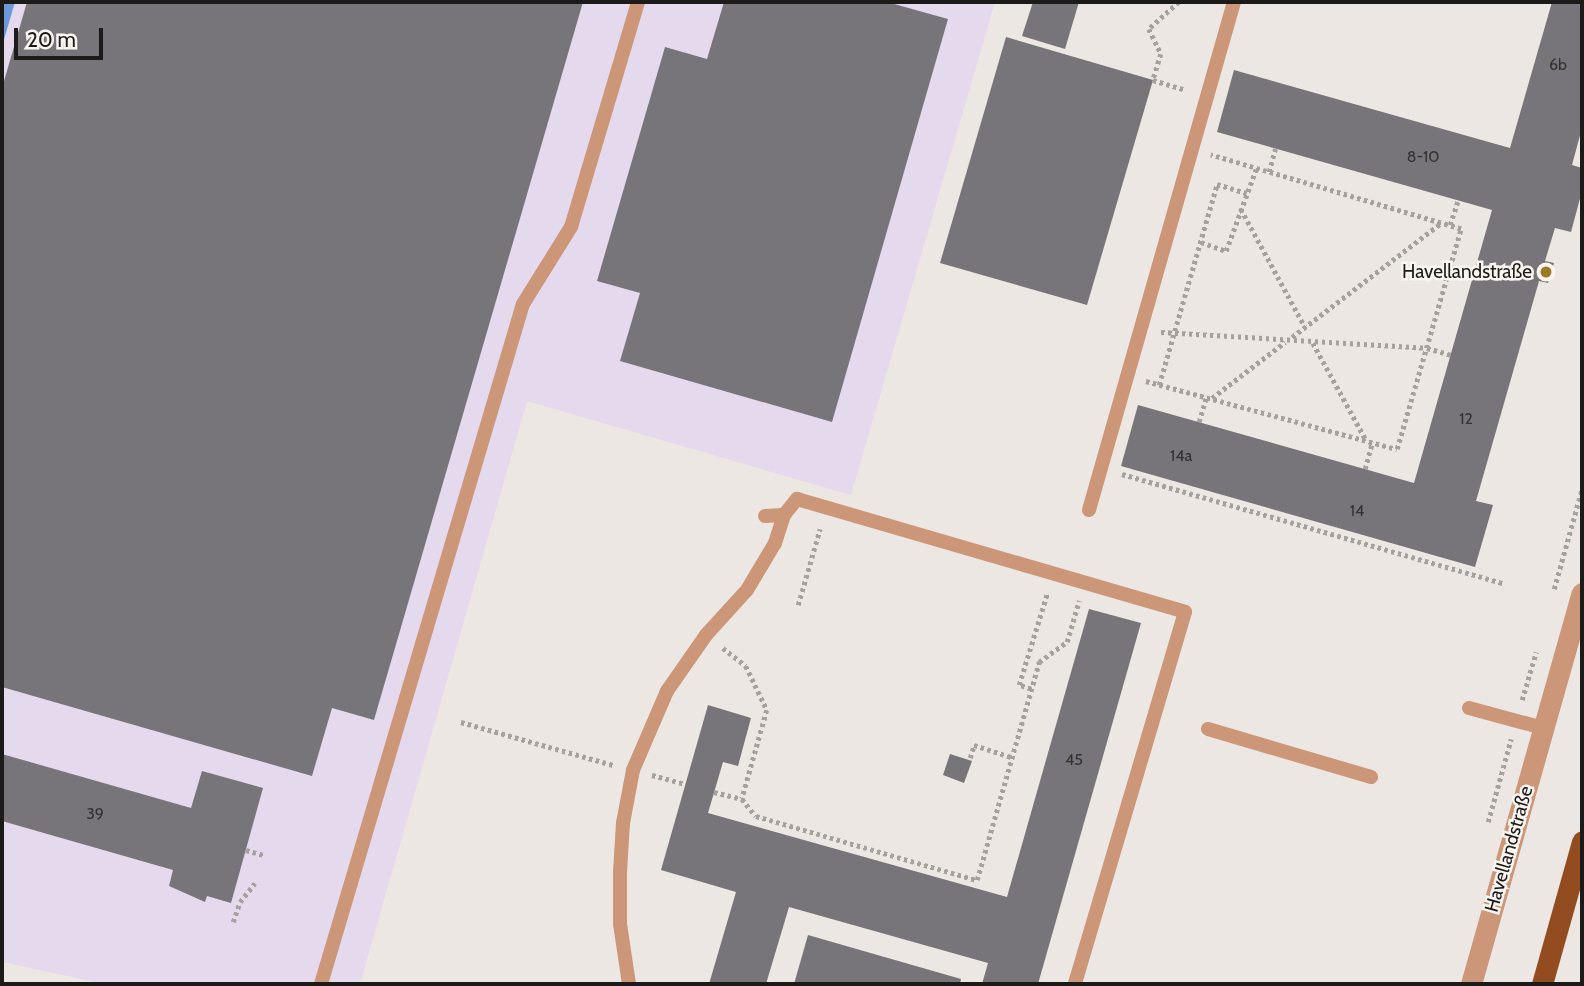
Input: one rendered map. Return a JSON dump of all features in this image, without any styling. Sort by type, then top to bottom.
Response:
[{"type":"highway","points":[[1542,984],[1582,842]]},
{"type":"street","name":"Havellandstraße","points":[[1471,984],[1582,593]]},
{"type":"lane","points":[[321,984],[519,317],[571,227],[638,2]]},
{"type":"lane","points":[[1089,510],[1234,2]]},
{"type":"lane","points":[[628,984],[620,923],[620,872],[623,823],[634,770],[667,691],[706,635],[747,590],[775,543],[784,515],[797,499],[1185,612],[1075,984]]},
{"type":"lane","points":[[765,516],[784,515]]},
{"type":"lane","points":[[1469,708],[1544,728]]},
{"type":"lane","points":[[1208,729],[1371,777]]},
{"type":"path","points":[[1179,2],[1149,29],[1161,54],[1153,80],[1207,97]]},
{"type":"path","points":[[1269,172],[1275,149]]},
{"type":"path","points":[[1128,376],[1397,449],[1461,229],[1192,150]]},
{"type":"path","points":[[1201,242],[1226,251],[1256,169]]},
{"type":"path","points":[[1159,385],[1217,184],[1247,192]]},
{"type":"path","points":[[1450,225],[1458,200]]},
{"type":"path","points":[[1241,209],[1305,327]]},
{"type":"path","points":[[1199,422],[1208,398],[1292,338],[1442,223]]},
{"type":"path","points":[[1142,326],[1173,336],[1286,341]]},
{"type":"path","points":[[1292,338],[1313,343],[1427,348],[1451,355]]},
{"type":"path","points":[[1313,343],[1369,442],[1365,469]]},
{"type":"path","points":[[1102,468],[1505,584]]},
{"type":"path","points":[[798,605],[826,508]]},
{"type":"path","points":[[1031,689],[1019,685],[1053,573]]},
{"type":"path","points":[[715,792],[742,799],[756,816],[977,880],[1039,662],[1067,642],[1084,582]]},
{"type":"path","points":[[706,635],[746,666],[767,710],[742,799]]},
{"type":"path","points":[[461,722],[634,770]]},
{"type":"path","points":[[970,758],[974,745],[1012,757]]},
{"type":"path","points":[[674,781],[685,784]]},
{"type":"path","points":[[246,850],[263,855]]},
{"type":"path","points":[[233,922],[240,902],[255,883]]},
{"type":"shaded area","points":[[2,2],[995,2],[851,495],[527,401],[360,984],[105,984],[2,962]]},
{"type":"water","points":[[2,2],[15,2],[2,46]]},
{"type":"building","points":[[27,2],[583,2],[374,720],[332,708],[312,776],[2,687],[2,88]]},
{"type":"building","points":[[724,2],[887,2],[948,19],[832,422],[620,361],[640,293],[597,281],[665,47],[707,59]]},
{"type":"building","points":[[1033,2],[1079,2],[1065,49],[1022,36]]},
{"type":"building","points":[[1552,2],[1582,2],[1582,128],[1572,165],[1582,168],[1582,191],[1571,232],[1555,228],[1545,261],[1554,263],[1548,283],[1539,281],[1476,501],[1493,505],[1475,567],[1121,466],[1138,405],[1414,483],[1492,210],[1217,132],[1234,70],[1510,148]]},
{"type":"building","points":[[1006,37],[1153,80],[1087,305],[940,263]]},
{"type":"building","points":[[1089,609],[1141,623],[1038,984],[982,984],[988,963],[789,907],[766,984],[709,984],[736,892],[661,870],[708,705],[751,718],[738,766],[723,762],[708,813],[1007,897]]},
{"type":"building","points":[[2,754],[191,808],[202,771],[263,788],[231,903],[207,896],[205,902],[169,886],[173,870],[2,821]]},
{"type":"building","points":[[950,754],[972,761],[964,783],[943,775]]},
{"type":"building","points":[[808,935],[961,979],[960,984],[794,984]]},
{"type":"place","name":"Havellandstraße","points":[[1546,272]]}]
